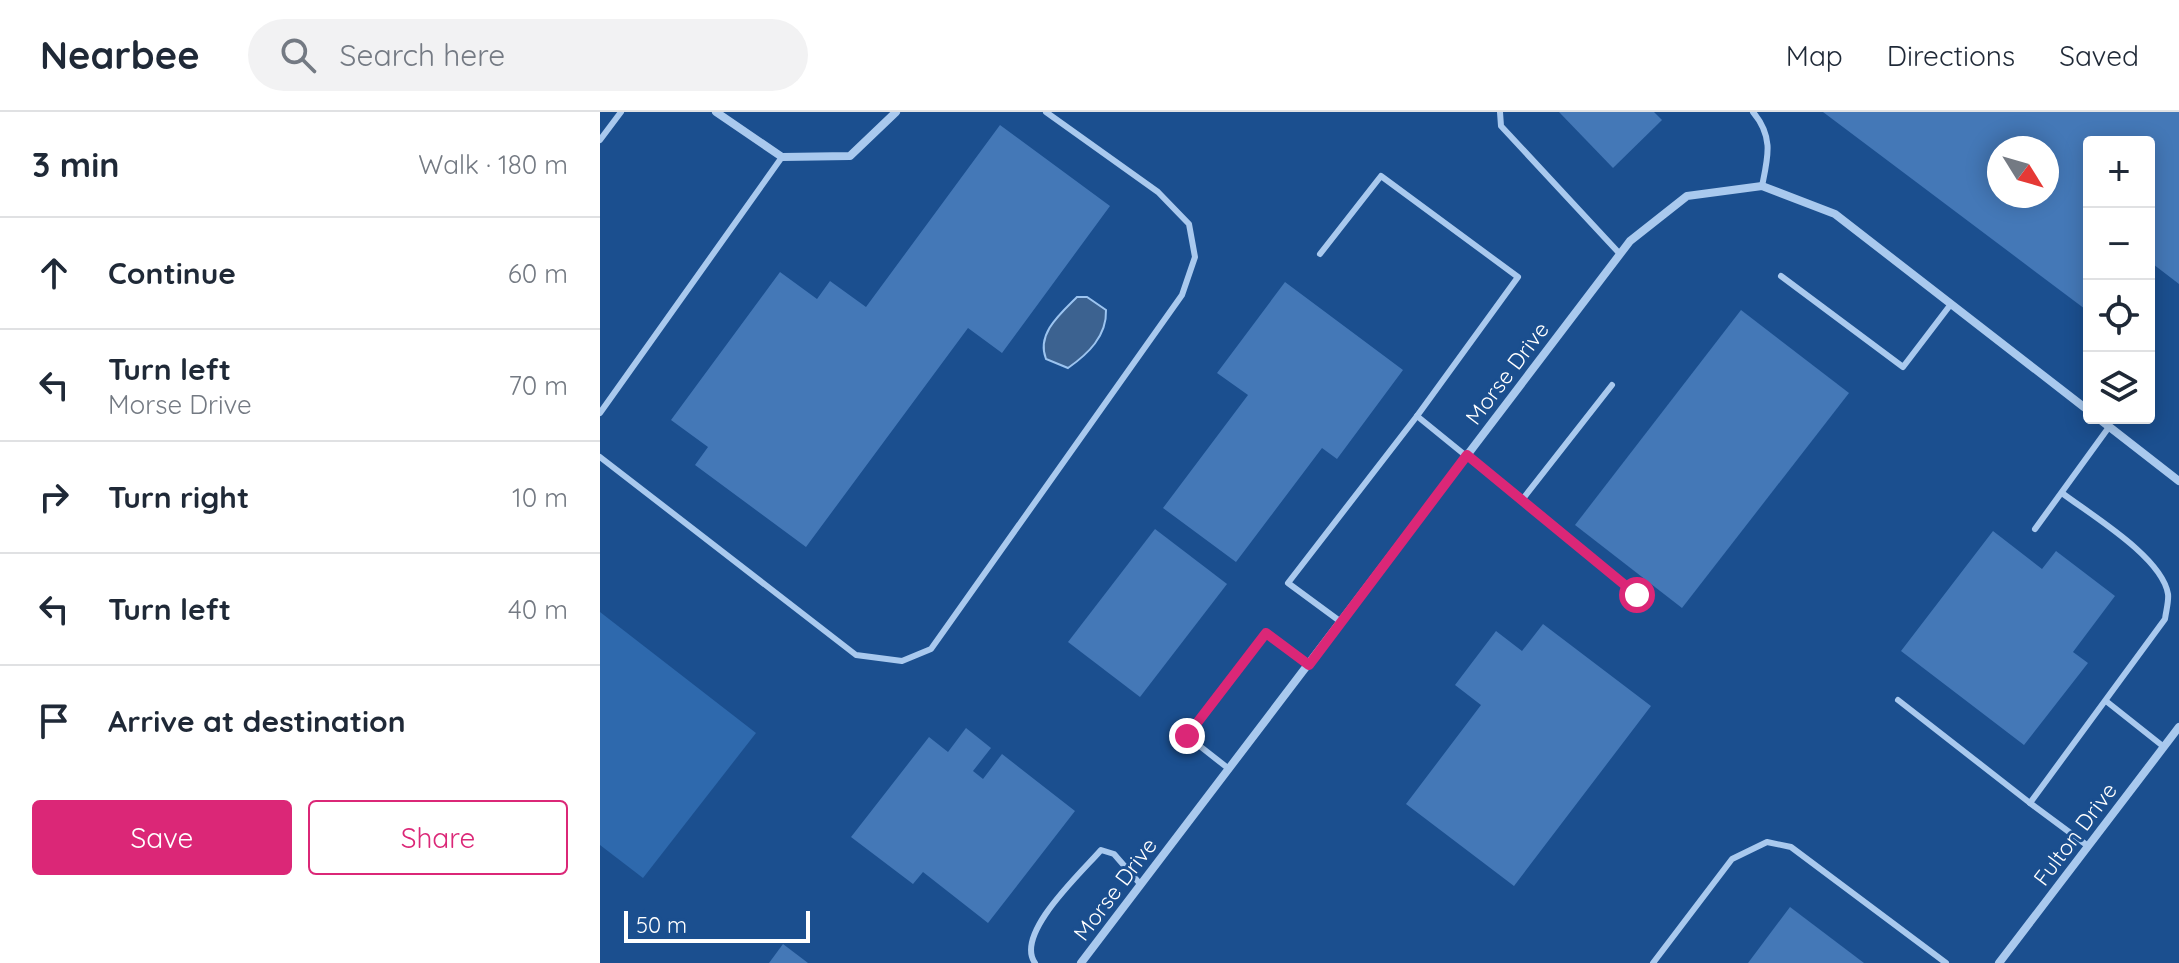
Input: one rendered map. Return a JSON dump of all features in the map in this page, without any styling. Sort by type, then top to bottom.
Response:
[{"type":"street","points":[[716,112],[782,157],[850,156],[896,112]]},
{"type":"street","name":"Morse Drive","points":[[1081,963],[1630,241],[1687,196],[1762,186],[1835,214],[2083,406]]},
{"type":"street","points":[[2105,424],[2179,481]]},
{"type":"street","name":"Fulton Drive","points":[[1999,963],[2179,727]]},
{"type":"lane","points":[[600,140],[621,112]]},
{"type":"lane","points":[[600,457],[856,655],[902,661],[931,649],[1182,295],[1195,257],[1189,224],[1158,192],[1046,112]]},
{"type":"lane","points":[[1500,112],[1501,126],[1620,254]]},
{"type":"lane","points":[[1753,112],[1761,121],[1769,147],[1762,186]]},
{"type":"lane","points":[[600,413],[782,157]]},
{"type":"lane","points":[[1320,254],[1381,176],[1518,277],[1417,416],[1288,583],[1341,622]]},
{"type":"lane","points":[[1781,276],[1903,367],[1951,304]]},
{"type":"lane","points":[[1522,500],[1612,385]]},
{"type":"lane","points":[[1417,416],[1637,595]]},
{"type":"lane","points":[[2035,529],[2109,427]]},
{"type":"lane","points":[[2030,803],[2165,619],[2168,595],[2161,575],[2149,560],[2062,493]]},
{"type":"lane","points":[[1229,769],[1187,736],[1266,633],[1309,665]]},
{"type":"lane","points":[[1898,700],[2088,846]]},
{"type":"lane","points":[[2106,701],[2164,747]]},
{"type":"lane","points":[[1653,963],[1732,859],[1767,842],[1791,847],[1946,963]]},
{"type":"lane","points":[[1035,963],[1030,956],[1029,943],[1038,924],[1101,850],[1114,854],[1141,885]]},
{"type":"shaded area","points":[[1077,297],[1087,297],[1106,310],[1105,319],[1095,344],[1068,368],[1046,359],[1044,341],[1051,325]]},
{"type":"shaded area","points":[[600,612],[756,733],[643,878],[600,845]]},
{"type":"building","points":[[1559,112],[1654,112],[1662,120],[1613,168]]},
{"type":"building","points":[[1823,112],[2179,112],[2179,284],[2155,266],[2155,136],[2083,136],[2083,307]]},
{"type":"building","points":[[1000,125],[1110,206],[1002,353],[968,328],[806,547],[695,465],[708,447],[671,420],[780,272],[817,299],[830,281],[866,307]]},
{"type":"building","points":[[1285,282],[1403,370],[1337,459],[1322,448],[1236,562],[1163,508],[1248,395],[1217,373]]},
{"type":"building","points":[[1741,310],[1849,393],[1682,608],[1575,525]]},
{"type":"building","points":[[1155,529],[1227,584],[1140,697],[1068,642]]},
{"type":"building","points":[[1993,531],[2042,569],[2056,551],[2115,596],[2073,652],[2088,663],[2024,745],[1901,651]]},
{"type":"building","points":[[1543,624],[1651,706],[1514,886],[1406,804],[1481,705],[1455,685],[1496,631],[1522,651]]},
{"type":"building","points":[[966,728],[991,748],[973,771],[983,779],[1002,754],[1075,811],[988,923],[923,872],[913,884],[851,837],[929,737],[948,752]]},
{"type":"building","points":[[1790,907],[1864,963],[1748,963]]},
{"type":"building","points":[[783,944],[808,963],[769,963]]},
{"type":"route","points":[[1187,736],[1266,633],[1309,665],[1467,455],[1637,595]]}]
